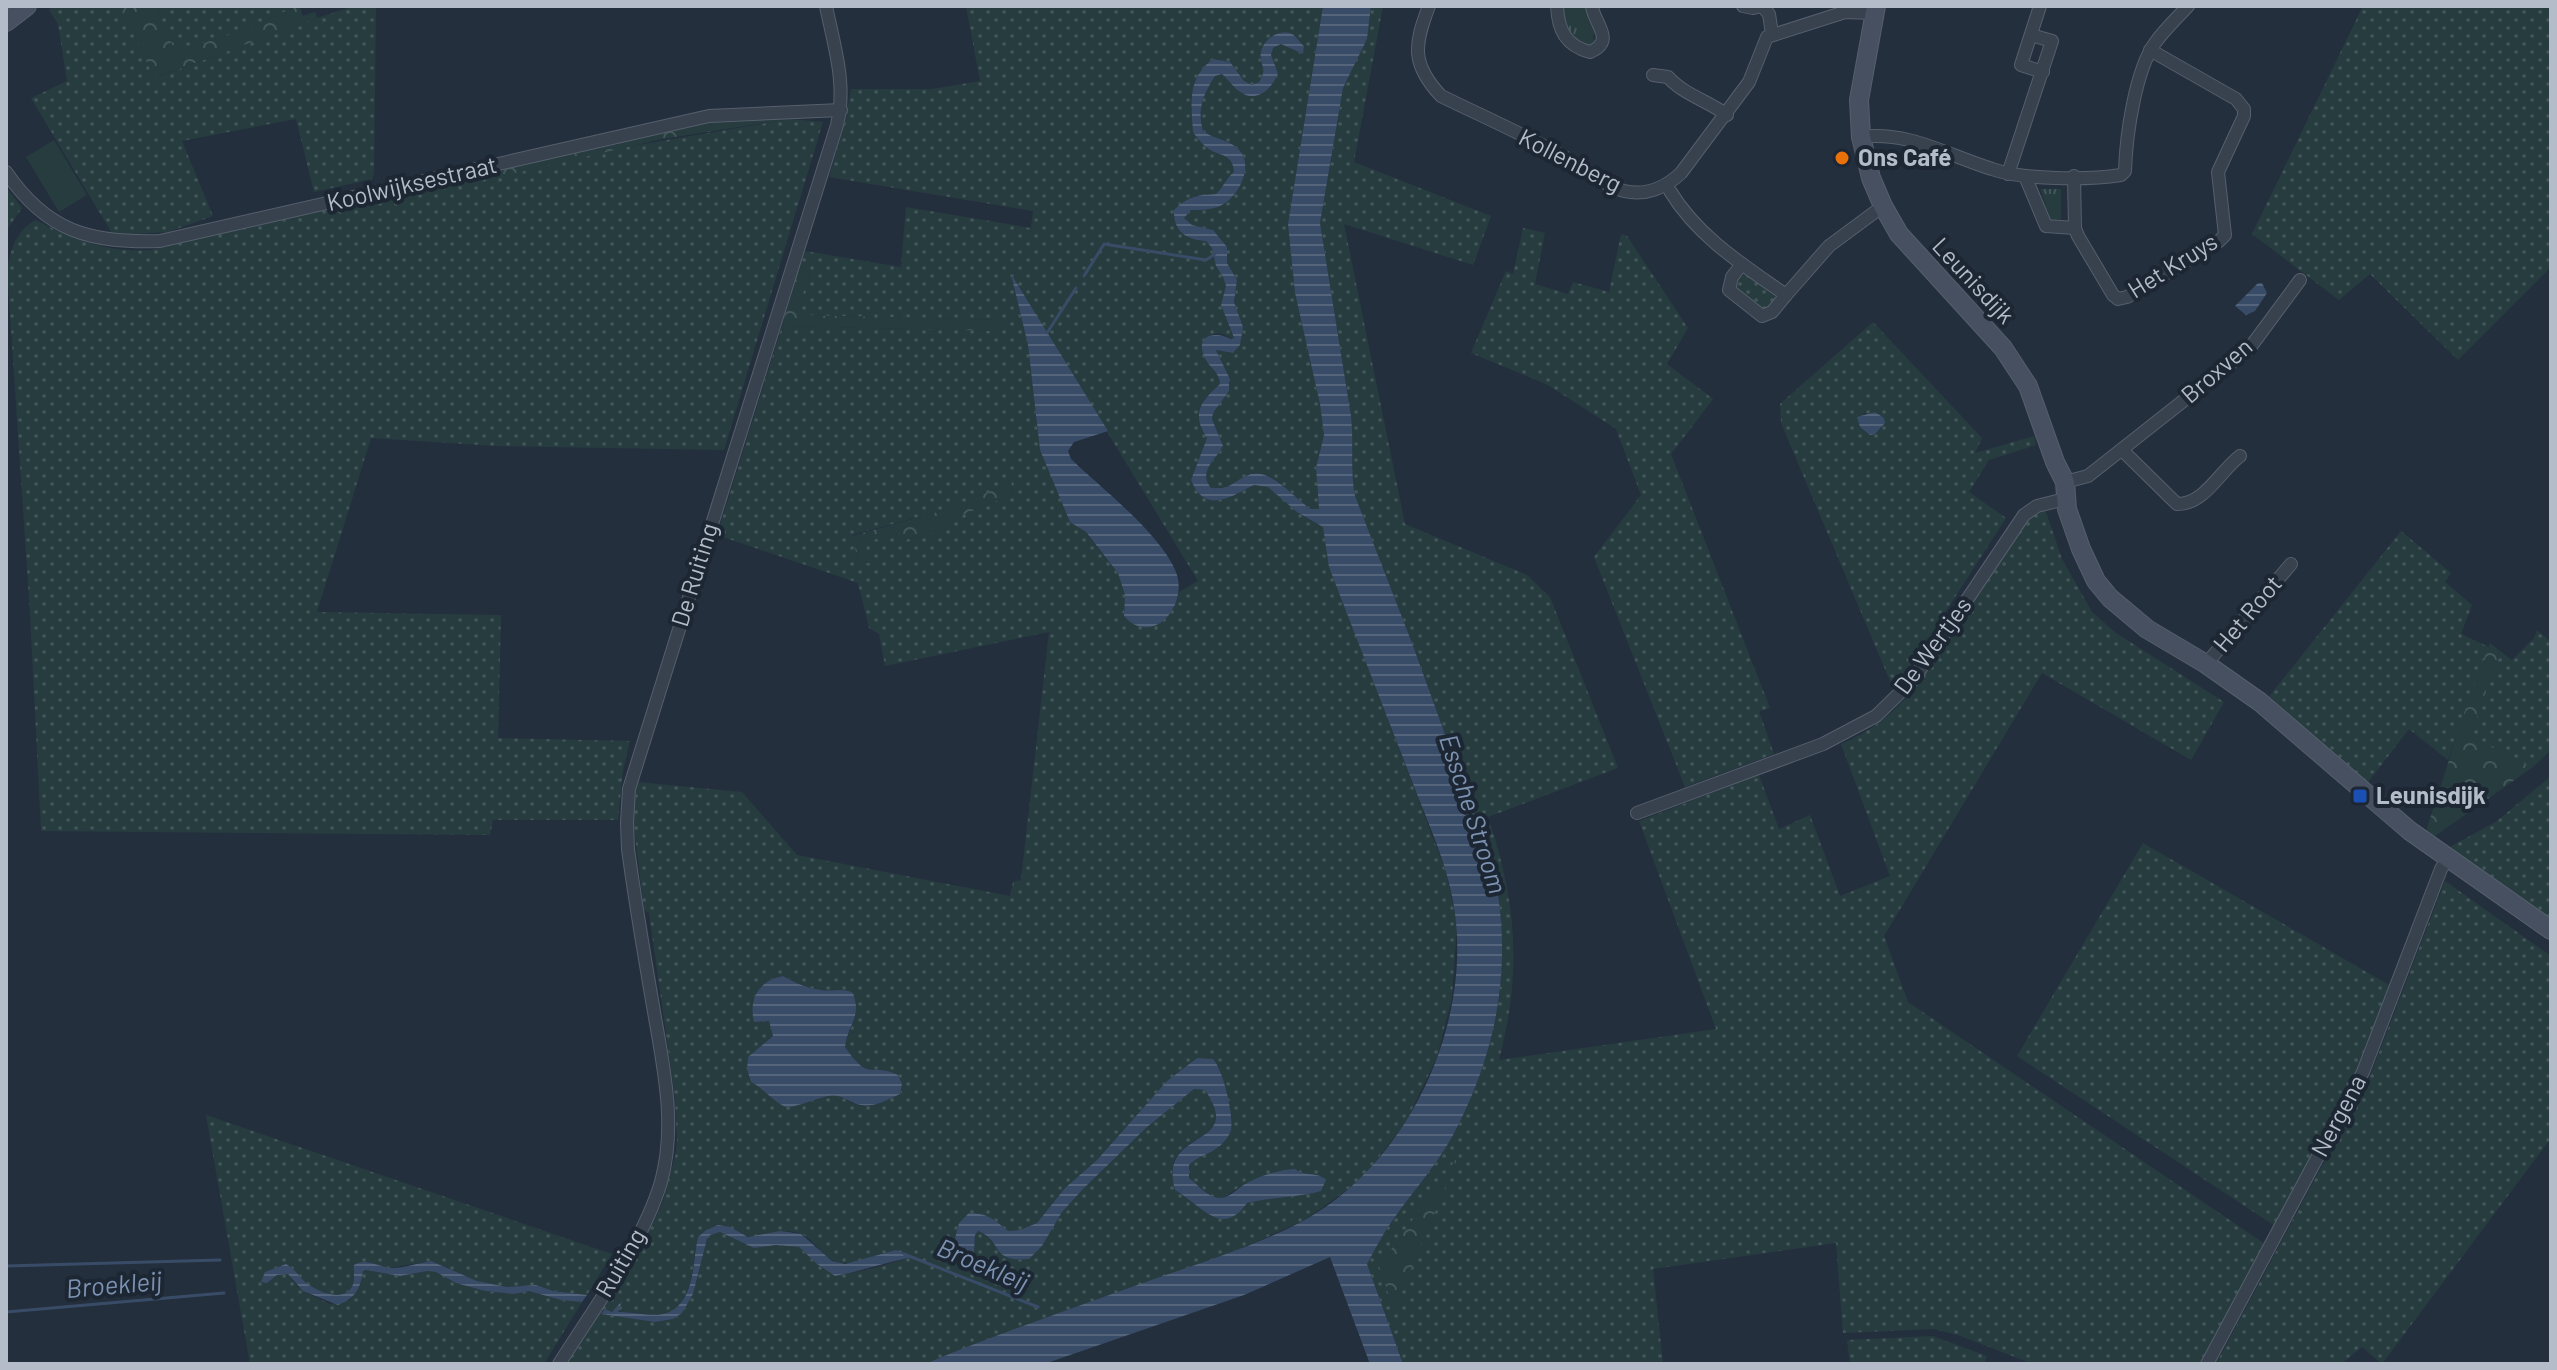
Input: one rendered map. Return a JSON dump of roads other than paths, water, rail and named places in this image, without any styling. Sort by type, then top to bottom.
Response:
[{"type":"street","points":[[6,22],[27,6]]},
{"type":"street","name":"De Ruiting","points":[[667,1154],[669,1126],[665,1083],[628,849],[629,789],[841,110],[841,79],[826,6]]},
{"type":"street","name":"Kollenberg","points":[[1429,6],[1416,48],[1419,63],[1429,83],[1441,96],[1577,164],[1605,184],[1623,191],[1655,190],[1674,180],[1727,115],[1749,82],[1763,43],[1772,34]]},
{"type":"street","points":[[1557,6],[1558,20],[1566,39],[1576,48],[1590,52],[1596,50],[1603,36],[1592,6]]},
{"type":"street","points":[[1743,6],[1762,6],[1769,14],[1772,34],[1845,12],[1875,10]]},
{"type":"street","points":[[2040,6],[2021,65],[2043,72]]},
{"type":"street","points":[[1861,137],[1880,134],[1909,138],[2008,174],[2121,175],[2125,171],[2126,131],[2150,50],[2188,6]]},
{"type":"street","name":"Leunisdijk","points":[[1875,10],[1860,89],[1861,137],[1871,178],[1899,234],[2014,362],[2034,398],[2089,569],[2110,598],[2147,629],[2206,664],[2260,702],[2378,806],[2551,930]]},
{"type":"street","points":[[2008,174],[2052,41],[2031,35]]},
{"type":"street","name":"Het Kruys","points":[[2075,228],[2118,299],[2127,297],[2225,235],[2218,172],[2244,116],[2244,109],[2236,99],[2150,50]]},
{"type":"street","points":[[1653,75],[1668,77],[1677,87],[1727,115]]},
{"type":"street","name":"Koolwijksestraat","points":[[6,172],[33,207],[57,222],[97,239],[160,241],[709,116],[841,110]]},
{"type":"street","points":[[2025,176],[2046,226],[2075,228],[2074,176]]},
{"type":"street","points":[[1670,191],[1699,228],[1786,295]]},
{"type":"street","points":[[1742,264],[1732,277],[1729,290],[1762,316],[1772,312],[1829,246],[1883,206]]},
{"type":"street","name":"Broxven","points":[[2065,490],[2122,450],[2249,349],[2300,280]]},
{"type":"street","points":[[2122,450],[2177,504],[2188,505],[2240,456]]},
{"type":"street","name":"De Wertjes","points":[[1637,813],[1823,744],[1876,716],[1904,690],[1926,662],[2024,515],[2065,490]]},
{"type":"street","name":"Het Root","points":[[2206,664],[2291,564]]},
{"type":"street","name":"Nergena","points":[[2207,1364],[2363,1072],[2441,869],[2448,858]]},
{"type":"street","name":"Ruiting","points":[[559,1364],[648,1216],[667,1154]]},
{"type":"water","name":"Essche Stroom","points":[[1323,6],[1371,6],[1367,39],[1343,88],[1320,223],[1351,416],[1355,496],[1493,867],[1502,937],[1498,1006],[1481,1072],[1468,1105],[1445,1149],[1388,1227],[1367,1264],[1403,1364],[1370,1364],[1330,1257],[1244,1295],[1044,1364],[925,1364],[1232,1252],[1303,1221],[1340,1196],[1374,1164],[1402,1127],[1425,1086],[1442,1043],[1453,997],[1457,952],[1451,890],[1329,567],[1323,527],[1297,512],[1268,487],[1254,485],[1228,498],[1211,500],[1197,491],[1191,480],[1207,438],[1199,422],[1200,409],[1220,384],[1204,356],[1202,343],[1213,335],[1234,338],[1221,305],[1226,286],[1216,266],[1212,248],[1206,241],[1192,239],[1182,233],[1174,217],[1174,210],[1189,199],[1216,194],[1234,172],[1230,160],[1206,147],[1193,132],[1192,92],[1199,74],[1213,59],[1230,62],[1244,81],[1252,85],[1259,82],[1263,73],[1260,56],[1265,43],[1276,34],[1290,33],[1304,46],[1303,54],[1281,44],[1273,48],[1271,55],[1278,73],[1273,83],[1259,95],[1248,96],[1236,89],[1222,74],[1215,76],[1201,109],[1203,131],[1228,142],[1241,152],[1244,174],[1238,189],[1228,201],[1214,208],[1191,210],[1184,218],[1192,225],[1213,230],[1227,247],[1227,263],[1237,280],[1234,302],[1243,327],[1240,345],[1233,353],[1216,350],[1229,377],[1229,391],[1213,413],[1212,419],[1223,446],[1209,466],[1207,482],[1211,488],[1223,488],[1246,476],[1263,475],[1272,478],[1311,509],[1319,509],[1316,468],[1324,435],[1295,293],[1288,224]]},
{"type":"water","points":[[1011,274],[1108,431],[1074,442],[1068,451],[1071,459],[1144,527],[1176,572],[1179,585],[1173,609],[1156,625],[1135,625],[1124,616],[1125,595],[1118,573],[1086,532],[1070,522],[1040,450],[1028,345]]},
{"type":"water","points":[[2258,283],[2262,283],[2267,293],[2255,311],[2246,315],[2235,306]]},
{"type":"water","points":[[1875,412],[1884,418],[1885,423],[1870,435],[1860,427],[1857,417]]},
{"type":"water","points":[[783,976],[811,988],[853,993],[856,1009],[845,1047],[860,1065],[898,1075],[902,1084],[900,1094],[865,1106],[833,1096],[787,1107],[751,1082],[747,1069],[748,1057],[773,1036],[769,1021],[754,1022],[754,998],[762,986]]},
{"type":"water","points":[[1197,1058],[1213,1059],[1217,1064],[1227,1093],[1231,1130],[1221,1145],[1189,1165],[1189,1178],[1207,1194],[1219,1198],[1258,1178],[1295,1169],[1326,1180],[1321,1191],[1247,1203],[1238,1213],[1220,1219],[1175,1190],[1173,1170],[1178,1156],[1209,1131],[1215,1122],[1215,1109],[1205,1090],[1194,1089],[1147,1127],[1084,1188],[1062,1212],[1042,1246],[1029,1259],[1002,1255],[986,1235],[978,1231],[974,1253],[960,1254],[953,1246],[959,1223],[969,1213],[990,1218],[1008,1231],[1037,1223],[1065,1188],[1097,1160],[1167,1081]]},
{"type":"water","points":[[718,1225],[730,1227],[748,1237],[780,1231],[801,1234],[832,1261],[845,1264],[896,1250],[913,1257],[835,1276],[799,1247],[776,1245],[754,1248],[720,1232],[707,1239],[693,1294],[682,1313],[673,1319],[655,1322],[601,1314],[605,1309],[612,1312],[622,1301],[618,1312],[658,1315],[674,1309],[682,1302],[691,1282],[698,1237]]},
{"type":"water","points":[[431,1261],[477,1281],[507,1287],[536,1285],[553,1291],[587,1295],[582,1302],[561,1300],[529,1291],[514,1294],[485,1291],[456,1283],[436,1272],[400,1276],[366,1270],[356,1292],[338,1305],[303,1291],[288,1274],[277,1275],[267,1283],[261,1282],[265,1272],[286,1264],[309,1285],[337,1295],[349,1290],[354,1282],[354,1265],[359,1263],[392,1268]]},
{"type":"waterway","points":[[1084,276],[1104,244],[1206,260],[1215,254]]},
{"type":"waterway","points":[[1047,333],[1076,288]]},
{"type":"waterway","name":"Broekleij","points":[[904,1254],[1038,1307]]},
{"type":"waterway","points":[[6,1266],[220,1260]]},
{"type":"waterway","name":"Broekleij","points":[[6,1312],[224,1293]]},
{"type":"place","name":"Ons Café","points":[[1842,158]]},
{"type":"place","name":"Leunisdijk","points":[[2360,796]]}]
